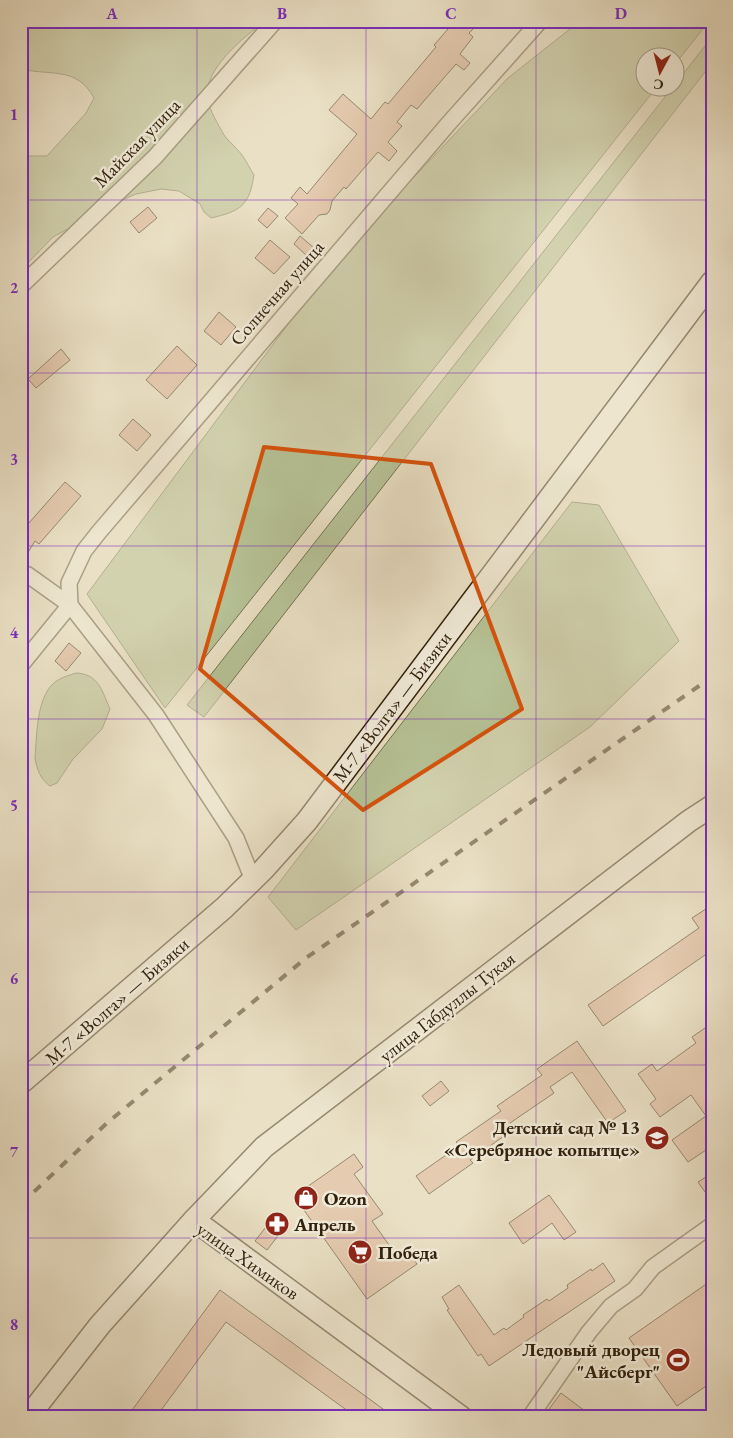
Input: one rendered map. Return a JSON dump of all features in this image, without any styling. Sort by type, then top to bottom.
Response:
[{"type":"main road","name":"М-7 «Волга» — Бизяки","points":[[21,1083],[224,908],[253,880],[307,820],[712,282]]},
{"type":"main road","name":"улица Габдуллы Тукая","points":[[194,1220],[264,1147],[689,821],[712,806]]},
{"type":"main road","name":"улица Химиков","points":[[28,1417],[100,1325],[194,1220],[461,1417]]},
{"type":"street","name":"Майская улица","points":[[21,286],[155,157],[275,21]]},
{"type":"street","name":"Солнечная улица","points":[[70,605],[69,583],[84,551],[99,532],[430,146],[540,21]]},
{"type":"street","points":[[21,573],[28,575],[70,605],[156,715],[236,838],[253,880]]},
{"type":"street","points":[[21,665],[70,605]]},
{"type":"street","points":[[530,1417],[589,1332],[611,1306],[635,1289],[653,1267],[712,1225]]},
{"type":"highlighted area","points":[[264,447],[431,464],[522,709],[363,810],[200,669]]},
{"type":"green space","points":[[21,21],[265,21],[226,55],[211,77],[208,88],[208,99],[212,113],[224,135],[242,155],[254,175],[249,194],[242,206],[230,213],[211,218],[204,212],[200,204],[179,191],[161,189],[136,194],[113,204],[53,237],[21,270],[21,156],[47,156],[86,113],[94,98],[80,81],[71,77],[62,74],[21,69]]},
{"type":"green space","points":[[580,21],[709,21],[686,50],[686,48],[636,48],[636,98],[648,98],[165,708],[87,594],[339,256],[508,78]]},
{"type":"green space","points":[[712,37],[712,63],[686,96],[686,70]]},
{"type":"green space","points":[[664,98],[685,98],[204,717],[187,705]]},
{"type":"green space","points":[[572,502],[599,505],[679,641],[590,727],[296,930],[268,897]]},
{"type":"green space","points":[[76,673],[84,674],[95,680],[102,690],[110,709],[102,729],[73,759],[57,783],[50,786],[40,774],[35,758],[39,715],[45,694],[51,686],[60,679]]},
{"type":"building","points":[[455,21],[466,21],[474,28],[469,33],[473,37],[460,54],[470,63],[464,70],[456,64],[417,109],[411,105],[397,122],[402,126],[388,142],[397,151],[389,161],[378,152],[346,189],[344,187],[332,201],[327,214],[319,215],[302,234],[285,218],[298,204],[291,198],[300,187],[307,194],[357,134],[329,110],[343,94],[371,119],[385,102],[388,104],[436,47],[434,45]]},
{"type":"building","points":[[148,207],[157,218],[139,233],[130,222]]},
{"type":"building","points":[[268,208],[278,216],[267,228],[258,220]]},
{"type":"building","points":[[300,236],[314,248],[307,256],[294,244]]},
{"type":"building","points":[[270,240],[290,257],[274,274],[255,258]]},
{"type":"building","points":[[219,312],[236,327],[221,345],[204,331]]},
{"type":"building","points":[[177,346],[197,365],[167,399],[146,380]]},
{"type":"building","points":[[61,349],[70,360],[36,388],[28,379]]},
{"type":"building","points":[[133,419],[151,435],[137,451],[119,435]]},
{"type":"building","points":[[65,482],[81,496],[39,544],[35,541],[21,564],[21,532]]},
{"type":"building","points":[[69,643],[81,653],[66,671],[55,661]]},
{"type":"building","points":[[712,905],[712,959],[705,955],[603,1026],[588,1005],[699,928],[692,918]]},
{"type":"building","points":[[708,1026],[712,1031],[712,1146],[688,1162],[672,1140],[706,1116],[691,1095],[660,1117],[650,1104],[656,1099],[638,1074],[652,1064],[657,1071],[696,1043],[692,1037]]},
{"type":"building","points":[[577,1041],[626,1111],[608,1123],[572,1072],[550,1087],[554,1093],[510,1123],[514,1129],[470,1160],[473,1163],[429,1194],[416,1176],[459,1146],[456,1142],[501,1111],[497,1106],[542,1075],[537,1069]]},
{"type":"building","points":[[441,1081],[449,1091],[430,1106],[422,1096]]},
{"type":"building","points":[[354,1154],[363,1167],[354,1174],[383,1214],[372,1221],[399,1259],[409,1253],[417,1264],[367,1299],[294,1196]]},
{"type":"building","points":[[712,1173],[712,1187],[705,1192],[698,1182]]},
{"type":"building","points":[[549,1195],[576,1232],[564,1240],[552,1223],[523,1244],[509,1223]]},
{"type":"building","points":[[276,1214],[288,1223],[267,1250],[255,1241]]},
{"type":"building","points":[[603,1263],[615,1281],[489,1366],[481,1354],[478,1356],[447,1310],[449,1309],[442,1297],[459,1285],[494,1335],[504,1328],[506,1330],[524,1317],[523,1315],[547,1299],[549,1301],[568,1288],[567,1285]]},
{"type":"building","name":"Ледовый дворец \"Айсберг\"","points":[[712,1280],[712,1382],[677,1406],[629,1338]]},
{"type":"building","points":[[220,1290],[394,1417],[356,1417],[226,1322],[156,1417],[127,1417]]},
{"type":"building","points":[[561,1393],[593,1417],[543,1417]]},
{"type":"railway","points":[[21,1204],[107,1123],[306,958],[712,677]]},
{"type":"place","name":"Детский сад № 13 «Серебряное копытце»","points":[[657,1138]]},
{"type":"place","name":"Ozon","points":[[306,1198]]},
{"type":"place","name":"Апрель","points":[[277,1224]]},
{"type":"place","name":"Победа","points":[[360,1252]]},
{"type":"place","name":"Ледовый дворец \"Айсберг\"","points":[[678,1360]]}]
